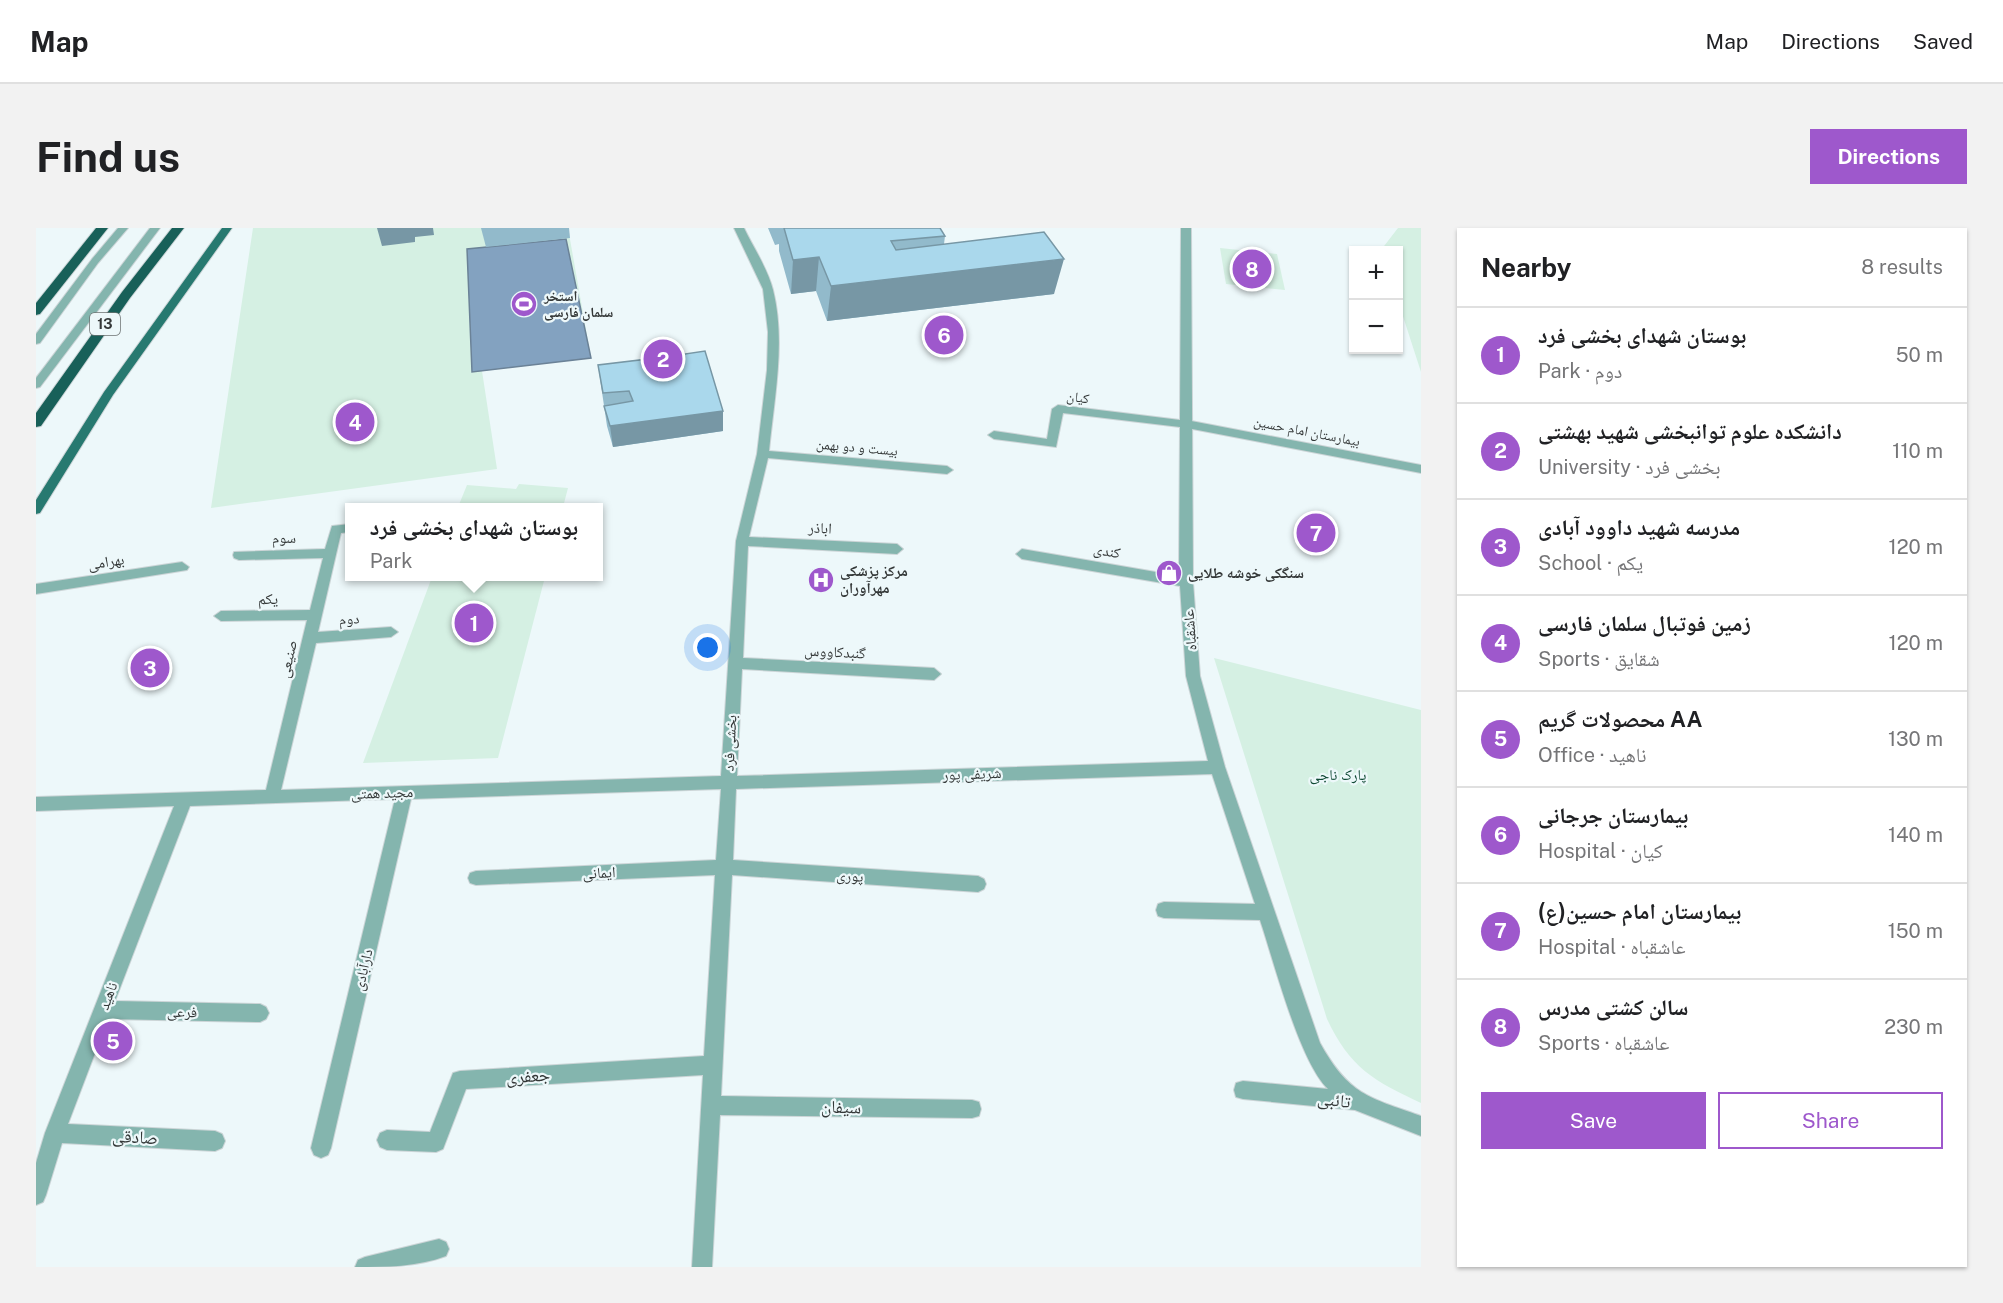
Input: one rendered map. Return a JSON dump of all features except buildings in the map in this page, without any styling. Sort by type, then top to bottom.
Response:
[{"type":"highway","points":[[36,311],[102,228]]},
{"type":"highway","name":"13","points":[[36,423],[126,295],[178,228]]},
{"type":"main road","points":[[36,510],[108,394],[227,228]]},
{"type":"street","points":[[36,341],[95,261],[123,228]]},
{"type":"street","points":[[36,385],[155,228]]},
{"type":"street","name":"بخشی فرد","points":[[702,1267],[722,867],[742,541],[763,454],[772,370],[770,297],[739,228]]},
{"type":"street","name":"عاشقباه","points":[[1186,228],[1186,582],[1193,676],[1217,767],[1317,1060],[1339,1089],[1355,1101]]},
{"type":"street","name":"کیان","points":[[994,435],[1052,444],[1058,409],[1186,424]]},
{"type":"street","name":"بیمارستان امام حسین","points":[[1186,424],[1421,469]]},
{"type":"street","name":"بیست و دو بهمن","points":[[763,454],[947,470]]},
{"type":"street","name":"صنیعی","points":[[272,796],[330,553],[343,529]]},
{"type":"street","name":"اباذر","points":[[742,541],[897,549]]},
{"type":"street","name":"سوم","points":[[239,555],[330,553]]},
{"type":"street","name":"کندی","points":[[1022,554],[1186,582]]},
{"type":"street","name":"بهرامی","points":[[36,589],[182,567]]},
{"type":"street","name":"یکم","points":[[221,616],[315,615]]},
{"type":"street","name":"دوم","points":[[310,638],[391,632]]},
{"type":"street","name":"گنبدکاووس","points":[[734,663],[934,674]]},
{"type":"street","name":"شریفی پور","points":[[728,782],[1217,767]]},
{"type":"street","name":"مجید همتی","points":[[36,804],[728,782]]},
{"type":"street","name":"دارآبادی","points":[[321,1148],[405,792]]},
{"type":"street","name":"ناهید","points":[[36,1194],[55,1133],[185,799]]},
{"type":"street","name":"ایمانی","points":[[476,878],[722,867]]},
{"type":"street","name":"پوری","points":[[722,867],[978,884]]},
{"type":"street","points":[[1164,910],[1266,912]]},
{"type":"street","name":"فرعی","points":[[103,1010],[260,1012]]},
{"type":"street","name":"جعفری","points":[[387,1140],[436,1142],[460,1080],[712,1065]]},
{"type":"street","name":"تائبی","points":[[1244,1090],[1355,1101],[1421,1126]]},
{"type":"street","name":"سیفان","points":[[710,1105],[972,1109]]},
{"type":"street","name":"صادقی","points":[[55,1133],[215,1141]]},
{"type":"street","points":[[365,1267],[439,1250]]},
{"type":"green space","points":[[253,228],[568,228],[591,358],[482,371],[497,469],[211,508]]},
{"type":"green space","points":[[1398,228],[1421,228],[1421,372],[1403,316],[1403,246],[1384,246]]},
{"type":"green space","points":[[1220,248],[1277,254],[1285,290],[1226,284]]},
{"type":"green space","points":[[519,484],[568,488],[564,503],[460,503],[467,485],[516,489]]},
{"type":"green space","points":[[431,581],[544,581],[498,758],[363,763]]},
{"type":"green space","name":"پارک ناجی","points":[[1214,658],[1421,710],[1421,1103],[1377,1080],[1365,1071],[1345,1050],[1327,1019]]},
{"type":"water","name":"استخر سلمان فارسی","points":[[566,239],[591,358],[472,372],[467,249]]},
{"type":"place","name":"سالن کشتی مدرس","points":[[1252,269]]},
{"type":"place","name":"استخر سلمان فارسی","points":[[524,304]]},
{"type":"place","name":"بیمارستان جرجانی","points":[[944,335]]},
{"type":"place","name":"دانشکده علوم توانبخشی شهید بهشتی","points":[[663,359]]},
{"type":"place","name":"زمین فوتبال سلمان فارسی","points":[[355,422]]},
{"type":"place","name":"بیمارستان امام حسین(ع)","points":[[1316,533]]},
{"type":"place","name":"سنگکی خوشه طلایی","points":[[1169,573]]},
{"type":"place","name":"مرکز پزشکی مهرآوران","points":[[821,580]]},
{"type":"place","name":"بوستان شهدای بخشی فرد","points":[[474,623]]},
{"type":"place","name":"مدرسه شهید داوود آبادی","points":[[150,668]]},
{"type":"place","name":"محصولات گریم AA","points":[[113,1041]]}]
